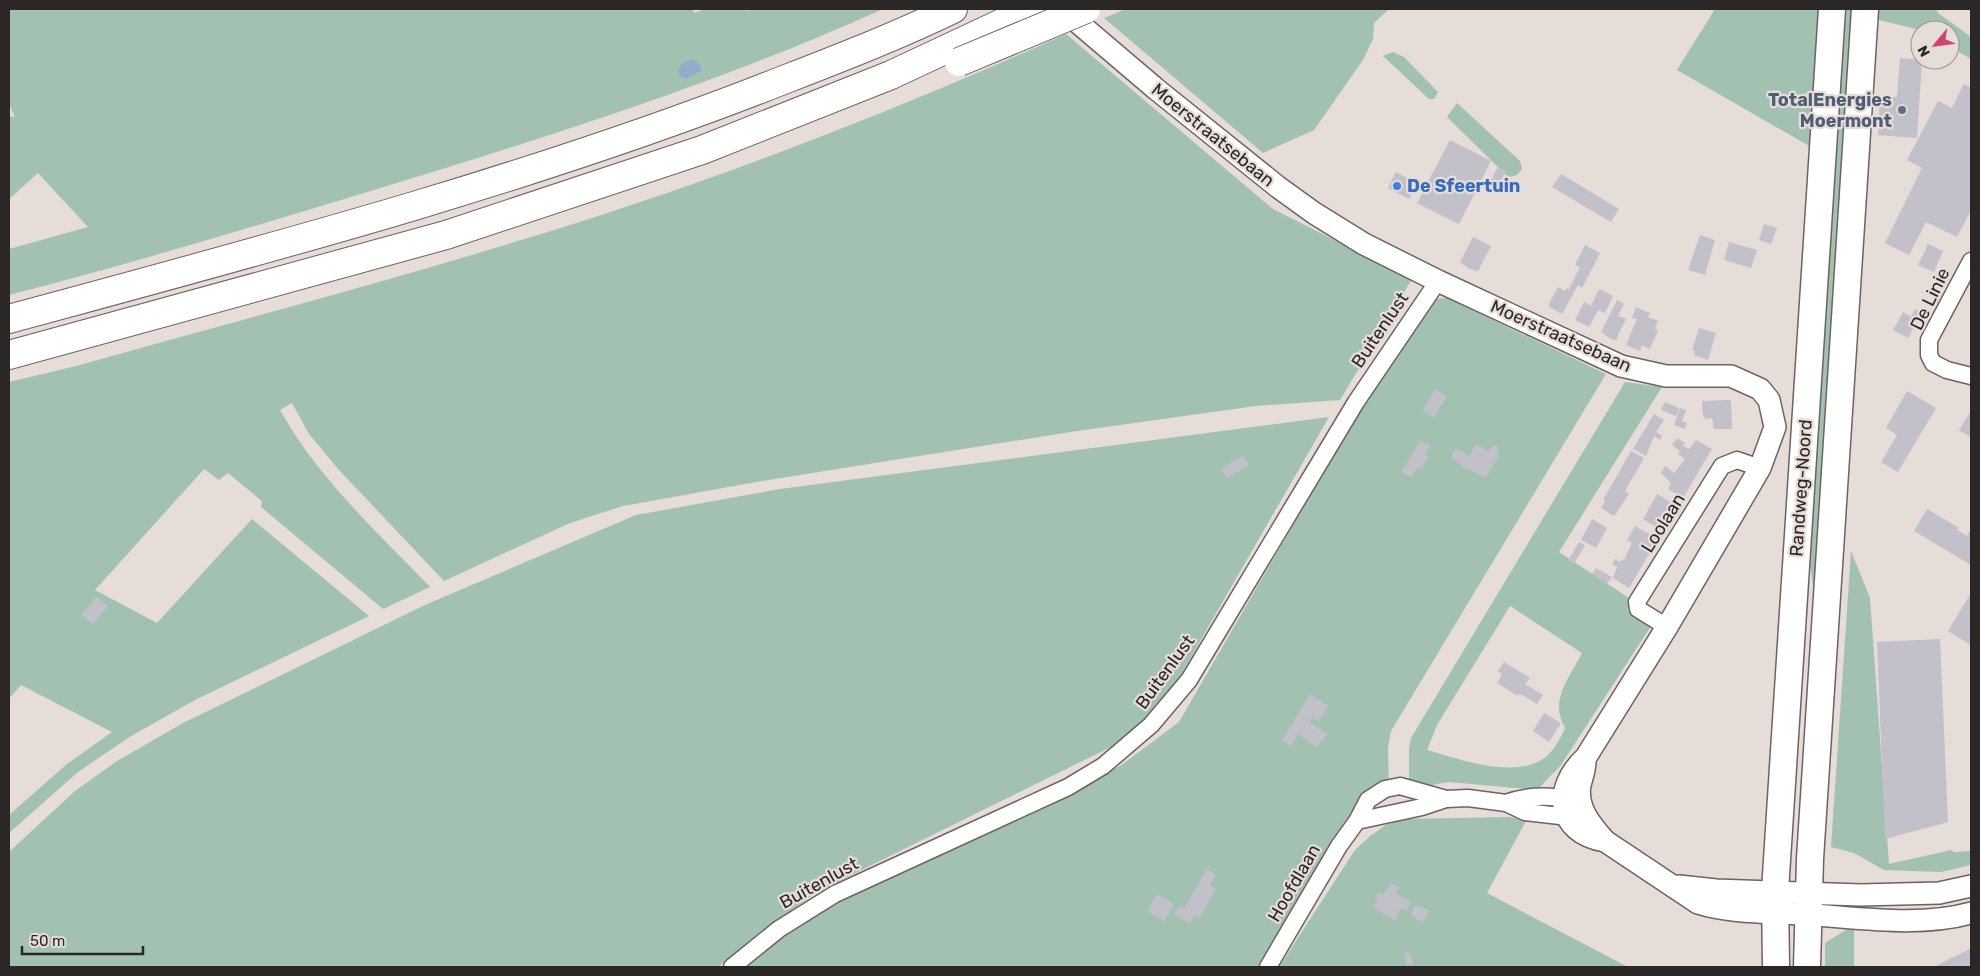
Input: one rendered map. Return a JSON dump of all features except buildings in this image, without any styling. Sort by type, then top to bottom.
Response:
[{"type":"highway","points":[[9,319],[202,266],[524,172],[684,119],[925,22],[952,9]]},
{"type":"highway","points":[[954,56],[1032,9]]},
{"type":"highway","points":[[9,355],[446,235],[702,150],[891,75],[954,56],[1086,9]]},
{"type":"main road","name":"Randweg-Noord","points":[[1776,967],[1774,902],[1832,9]]},
{"type":"main road","name":"Randweg-Noord","points":[[1807,967],[1808,904],[1865,9]]},
{"type":"street","name":"Moerstraatsebaan","points":[[1062,9],[1156,89],[1314,213],[1364,244],[1438,281],[1621,366],[1666,376],[1731,376],[1760,389],[1769,400],[1775,427],[1760,468],[1667,627],[1586,757],[1580,786],[1570,805]]},
{"type":"street","name":"De Linie","points":[[1971,261],[1930,340],[1929,355],[1933,363],[1946,370],[1971,376]]},
{"type":"street","name":"Buitenlust","points":[[732,967],[779,928],[835,894],[1068,787],[1103,766],[1151,725],[1189,680],[1356,402],[1438,281]]},
{"type":"street","name":"Loolaan","points":[[1667,627],[1638,609],[1637,602],[1722,466],[1737,460],[1760,468]]},
{"type":"street","name":"Hoofdlaan","points":[[1268,967],[1368,800],[1385,789],[1400,786],[1446,799]]},
{"type":"street","name":"Hoofdlaan","points":[[1357,821],[1422,807],[1446,799],[1468,798],[1506,803],[1525,812],[1560,816],[1570,805]]},
{"type":"street","points":[[1570,805],[1586,817],[1605,841],[1676,886],[1698,903],[1713,907],[1774,902],[1808,904],[1913,919],[1947,918],[1971,913]]},
{"type":"street","points":[[1808,904],[1939,893],[1971,886]]},
{"type":"green space","points":[[9,9],[692,9],[694,13],[706,9],[745,9],[746,11],[752,9],[883,9],[714,78],[542,137],[218,237],[9,295],[9,249],[88,227],[38,173],[9,199],[9,116],[15,117],[9,104]]},
{"type":"green space","points":[[1126,9],[1389,9],[1374,23],[1373,39],[1363,60],[1314,130],[1263,153],[1104,18]]},
{"type":"green space","points":[[1715,9],[1821,9],[1811,147],[1677,70]]},
{"type":"green space","points":[[1840,9],[1857,9],[1815,600],[1809,558]]},
{"type":"green space","points":[[1875,9],[1936,9],[1938,13],[1948,20],[1910,20],[1910,28],[1875,19]]},
{"type":"green space","points":[[1960,29],[1971,37],[1971,59],[1960,53]]},
{"type":"green space","points":[[1066,34],[1273,209],[1412,279],[1340,400],[1256,406],[1077,431],[762,481],[623,506],[570,523],[444,581],[339,470],[309,434],[292,403],[280,410],[312,458],[349,503],[430,587],[383,609],[261,507],[262,501],[228,473],[219,480],[204,469],[95,590],[157,623],[252,519],[369,616],[195,700],[131,736],[78,772],[9,833],[9,815],[67,764],[112,732],[21,685],[9,699],[9,382],[76,366],[398,276],[648,200],[859,122]]},
{"type":"green space","points":[[1393,52],[1404,57],[1438,92],[1434,99],[1429,99],[1383,56]]},
{"type":"green space","points":[[1457,103],[1520,161],[1522,169],[1517,175],[1508,177],[1447,117]]},
{"type":"green space","points":[[1447,298],[1606,374],[1391,731],[1388,748],[1389,797],[1367,808],[1346,822],[1257,967],[742,967],[796,926],[841,899],[994,823],[1120,766],[1179,722],[1416,312],[1434,299]]},
{"type":"green space","points":[[1625,382],[1662,387],[1559,552],[1632,600],[1627,610],[1651,626],[1561,765],[1537,790],[1449,782],[1409,789],[1409,749],[1411,738]],"holes":[[[1510,606],[1582,653],[1560,699],[1559,708],[1565,728],[1552,751],[1537,762],[1523,766],[1490,766],[1472,763],[1427,750],[1437,725]]]},
{"type":"green space","points":[[1329,417],[1172,690],[1146,723],[1125,740],[817,892],[764,930],[718,967],[9,967],[9,852],[75,791],[117,761],[183,723],[425,605],[636,515],[780,489]]},
{"type":"green space","points":[[1851,551],[1870,598],[1889,864],[1951,850],[1954,852],[1971,851],[1971,865],[1941,872],[1884,870],[1854,853],[1831,847]]},
{"type":"green space","points":[[1510,817],[1526,821],[1487,893],[1628,967],[1279,967],[1355,850],[1386,825],[1404,819]]},
{"type":"green space","points":[[1854,925],[1854,967],[1825,967],[1825,943]]},
{"type":"water","points":[[690,60],[696,61],[701,66],[701,71],[687,78],[680,77],[678,71],[681,64]]},
{"type":"place","name":"TotalEnergies Moermont","points":[[1902,110]]},
{"type":"place","name":"De Sfeertuin","points":[[1397,186]]}]
